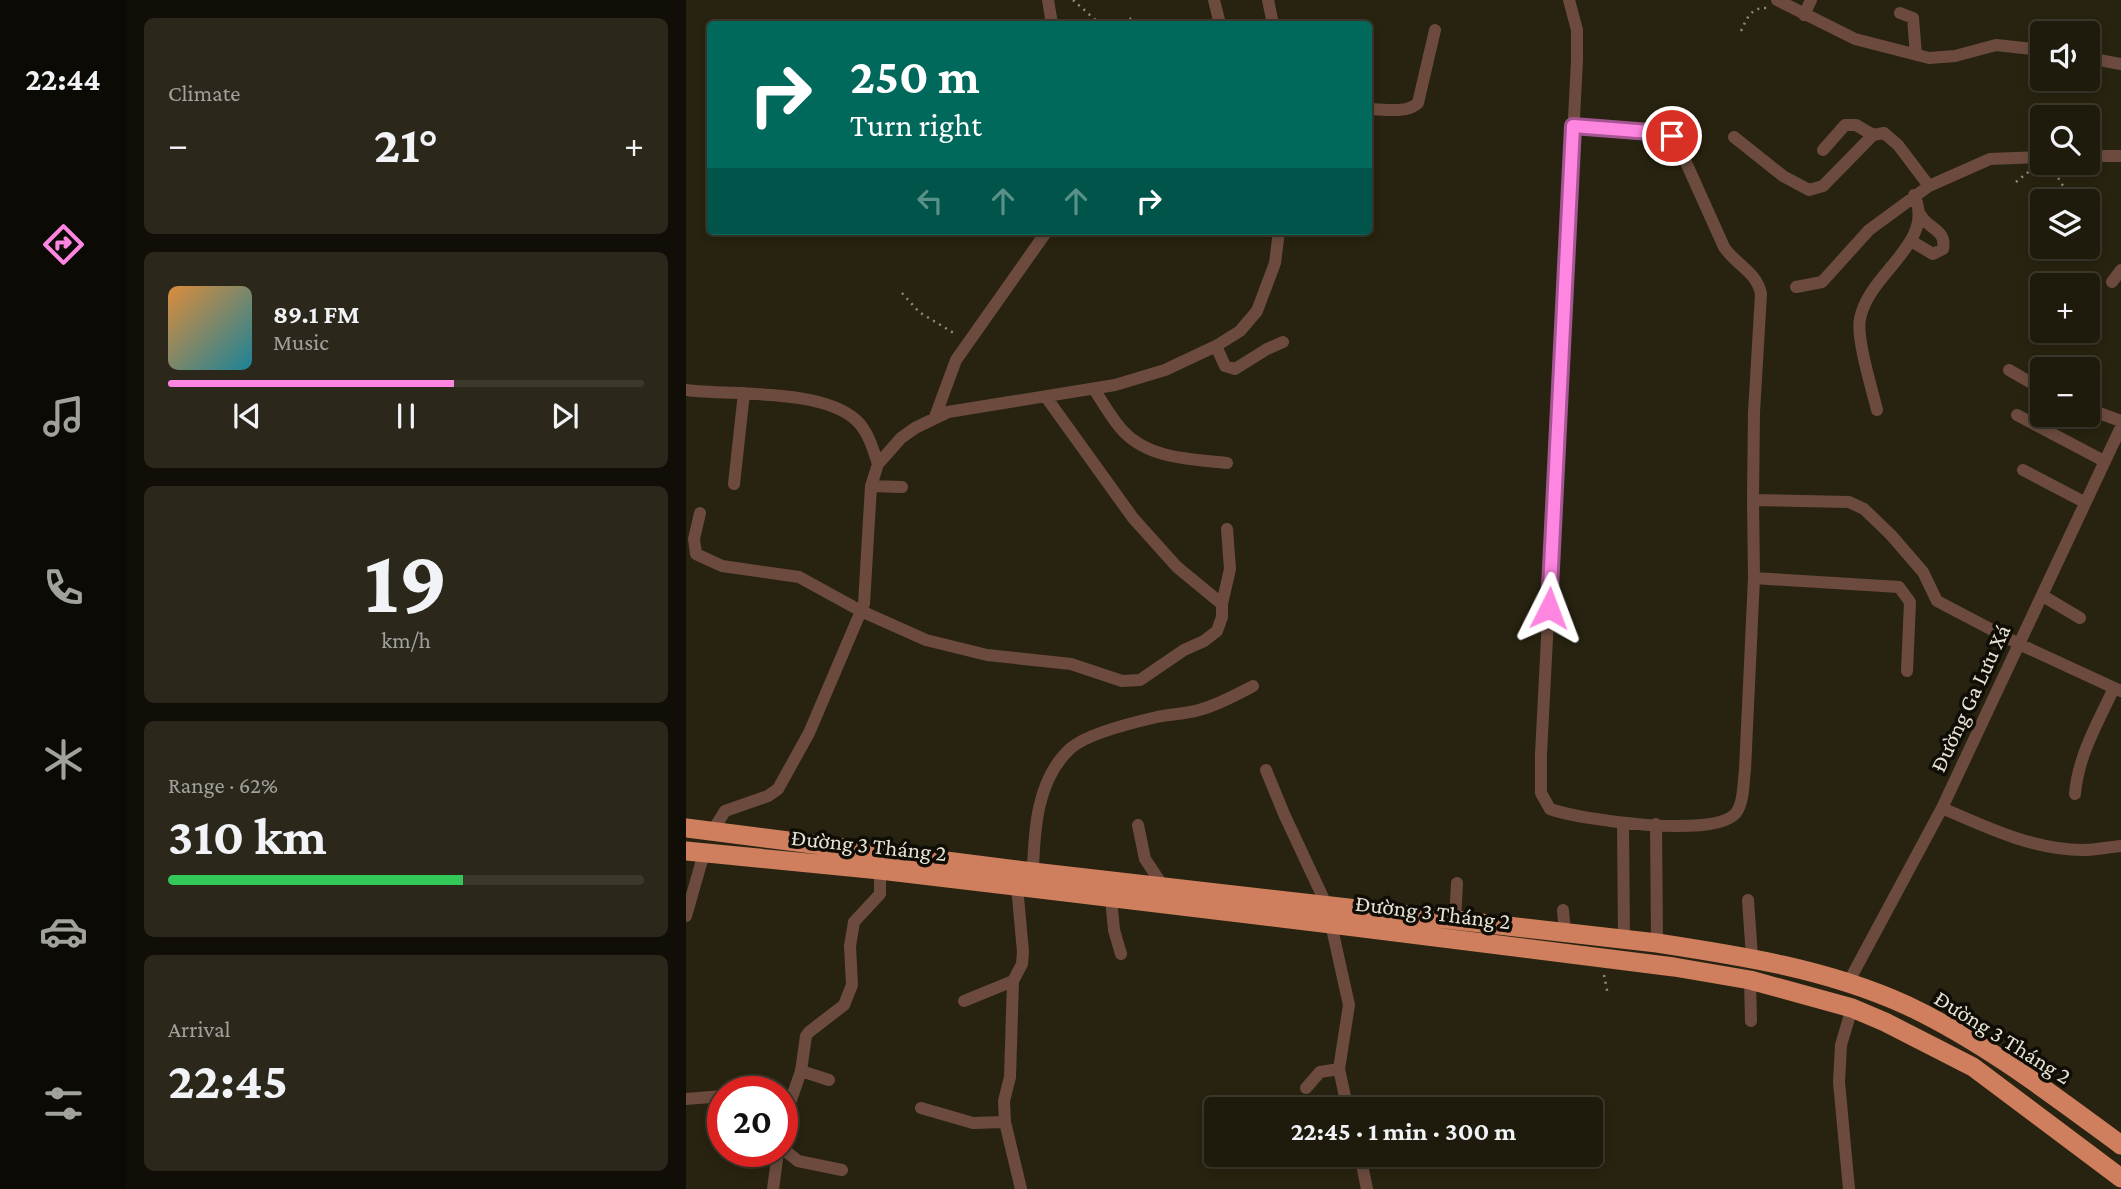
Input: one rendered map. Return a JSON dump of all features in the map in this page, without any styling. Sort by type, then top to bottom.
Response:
[{"type":"highway","name":"Đường 3 Tháng 2","points":[[686,828],[1111,898],[1329,915],[1455,920],[1657,943],[1752,957],[1857,986],[1907,1006],[1986,1050],[2121,1145]]},
{"type":"highway","points":[[695,852],[712,832]]},
{"type":"highway","name":"Đường 3 Tháng 2","points":[[695,852],[1025,882],[1163,886],[1329,915],[1750,980],[1852,1008],[1973,1067],[2121,1178]]},
{"type":"highway","points":[[1852,1008],[1857,986]]},
{"type":"street","points":[[1048,0],[1052,21]]},
{"type":"street","points":[[1214,0],[1219,21]]},
{"type":"street","points":[[1268,0],[1272,21]]},
{"type":"street","points":[[1569,0],[1577,30],[1541,793],[1550,809],[1567,815],[1623,823],[1696,826],[1722,822],[1735,814],[1741,802],[1745,771],[1754,578],[1754,412],[1761,294],[1759,284],[1724,247],[1675,138],[1663,133],[1573,126]]},
{"type":"street","points":[[1804,15],[1811,0]]},
{"type":"street","points":[[1775,5],[1804,15],[1855,39],[1916,55],[1940,58],[1996,44],[2030,48]]},
{"type":"street","points":[[1900,13],[1913,18],[1916,55]]},
{"type":"street","points":[[1372,109],[1405,110],[1415,107],[1435,30]]},
{"type":"street","points":[[2100,60],[2121,64]]},
{"type":"street","points":[[1823,150],[1845,125],[1856,125],[1873,135]]},
{"type":"street","points":[[1734,137],[1783,176],[1809,190],[1822,186],[1873,135],[1889,135],[1929,186]]},
{"type":"street","points":[[2100,156],[2121,156]]},
{"type":"street","points":[[1796,287],[1822,282],[1859,239],[1929,186],[1990,159],[2030,157]]},
{"type":"street","points":[[1911,241],[1933,254],[1943,249],[1944,242],[1942,235],[1923,221],[1914,195]]},
{"type":"street","points":[[1877,410],[1860,331],[1860,317],[1876,283],[1911,241],[1918,228],[1920,214]]},
{"type":"street","points":[[935,417],[950,371],[1044,235]]},
{"type":"street","points":[[712,832],[724,811],[768,796],[778,789],[809,733],[864,604],[871,486],[878,464],[901,438],[948,412],[1094,389],[1141,378],[1216,346],[1240,331],[1257,311],[1275,263],[1278,235]]},
{"type":"street","points":[[2112,282],[2121,270]]},
{"type":"street","points":[[1216,346],[1225,366],[1235,369],[1283,342]]},
{"type":"street","points":[[2009,370],[2030,382]]},
{"type":"street","points":[[1094,389],[1123,431],[1148,451],[1227,463]]},
{"type":"street","points":[[686,390],[794,397],[828,404],[856,420],[870,442],[878,464]]},
{"type":"street","points":[[734,484],[744,393]]},
{"type":"street","points":[[1046,397],[1133,518],[1177,567],[1222,604]]},
{"type":"street","points":[[2100,413],[2121,421]]},
{"type":"street","points":[[2017,415],[2104,461]]},
{"type":"street","name":"Đường Ga Lưu Xá","points":[[1857,986],[2121,427]]},
{"type":"street","points":[[2023,471],[2084,502]]},
{"type":"street","points":[[871,486],[902,487]]},
{"type":"street","points":[[1753,500],[1849,502],[1864,509],[1923,572],[1937,601],[2019,644],[2117,689],[2083,755],[2076,775],[2074,794]]},
{"type":"street","points":[[700,513],[694,539],[695,554],[706,561],[722,566],[799,577],[861,611],[926,640],[987,654],[1071,664],[1122,681],[1140,680],[1184,650],[1204,642],[1217,631],[1230,569],[1227,529]]},
{"type":"street","points":[[1754,578],[1888,584],[1899,587],[1910,602],[1907,671]]},
{"type":"street","points":[[1910,602],[1932,591]]},
{"type":"street","points":[[2043,596],[2080,618]]},
{"type":"street","points":[[1021,1189],[1005,1122],[1004,1101],[1010,1077],[1013,981],[1022,964],[1025,882],[1034,828],[1051,773],[1072,747],[1106,731],[1158,716],[1198,710],[1253,686]]},
{"type":"street","points":[[1266,770],[1329,915],[1349,1004],[1339,1069],[1345,1097]]},
{"type":"street","points":[[1942,808],[2007,836],[2048,846],[2082,850],[2121,846]]},
{"type":"street","points":[[1623,823],[1624,939]]},
{"type":"street","points":[[1656,824],[1657,943]]},
{"type":"street","points":[[1138,825],[1145,859],[1163,886]]},
{"type":"street","points":[[686,916],[695,852]]},
{"type":"street","points":[[798,1080],[809,1032],[844,1005],[852,985],[851,933],[854,922],[880,894],[880,870]]},
{"type":"street","points":[[1455,920],[1457,883]]},
{"type":"street","points":[[1111,898],[1114,930],[1121,954]]},
{"type":"street","points":[[1748,900],[1752,957]]},
{"type":"street","points":[[1563,910],[1565,933]]},
{"type":"street","points":[[1750,980],[1751,1021]]},
{"type":"street","points":[[964,1001],[1013,981]]},
{"type":"street","points":[[1849,1189],[1839,1082],[1841,1045],[1852,1008]]},
{"type":"street","points":[[1307,1088],[1320,1072],[1339,1069]]},
{"type":"street","points":[[801,1071],[829,1080]]},
{"type":"street","points":[[686,1099],[707,1097]]},
{"type":"street","points":[[921,1108],[973,1123],[1005,1122]]},
{"type":"street","points":[[798,1161],[842,1170]]},
{"type":"street","points":[[773,1189],[776,1167]]},
{"type":"street","points":[[1362,1167],[1367,1189]]},
{"type":"path","points":[[1073,0],[1097,21]]},
{"type":"path","points":[[1741,31],[1752,11],[1775,5]]},
{"type":"path","points":[[902,293],[919,312],[968,342]]},
{"type":"path","points":[[1601,958],[1608,995]]},
{"type":"route","points":[[1549,608],[1573,126],[1672,136]]}]
